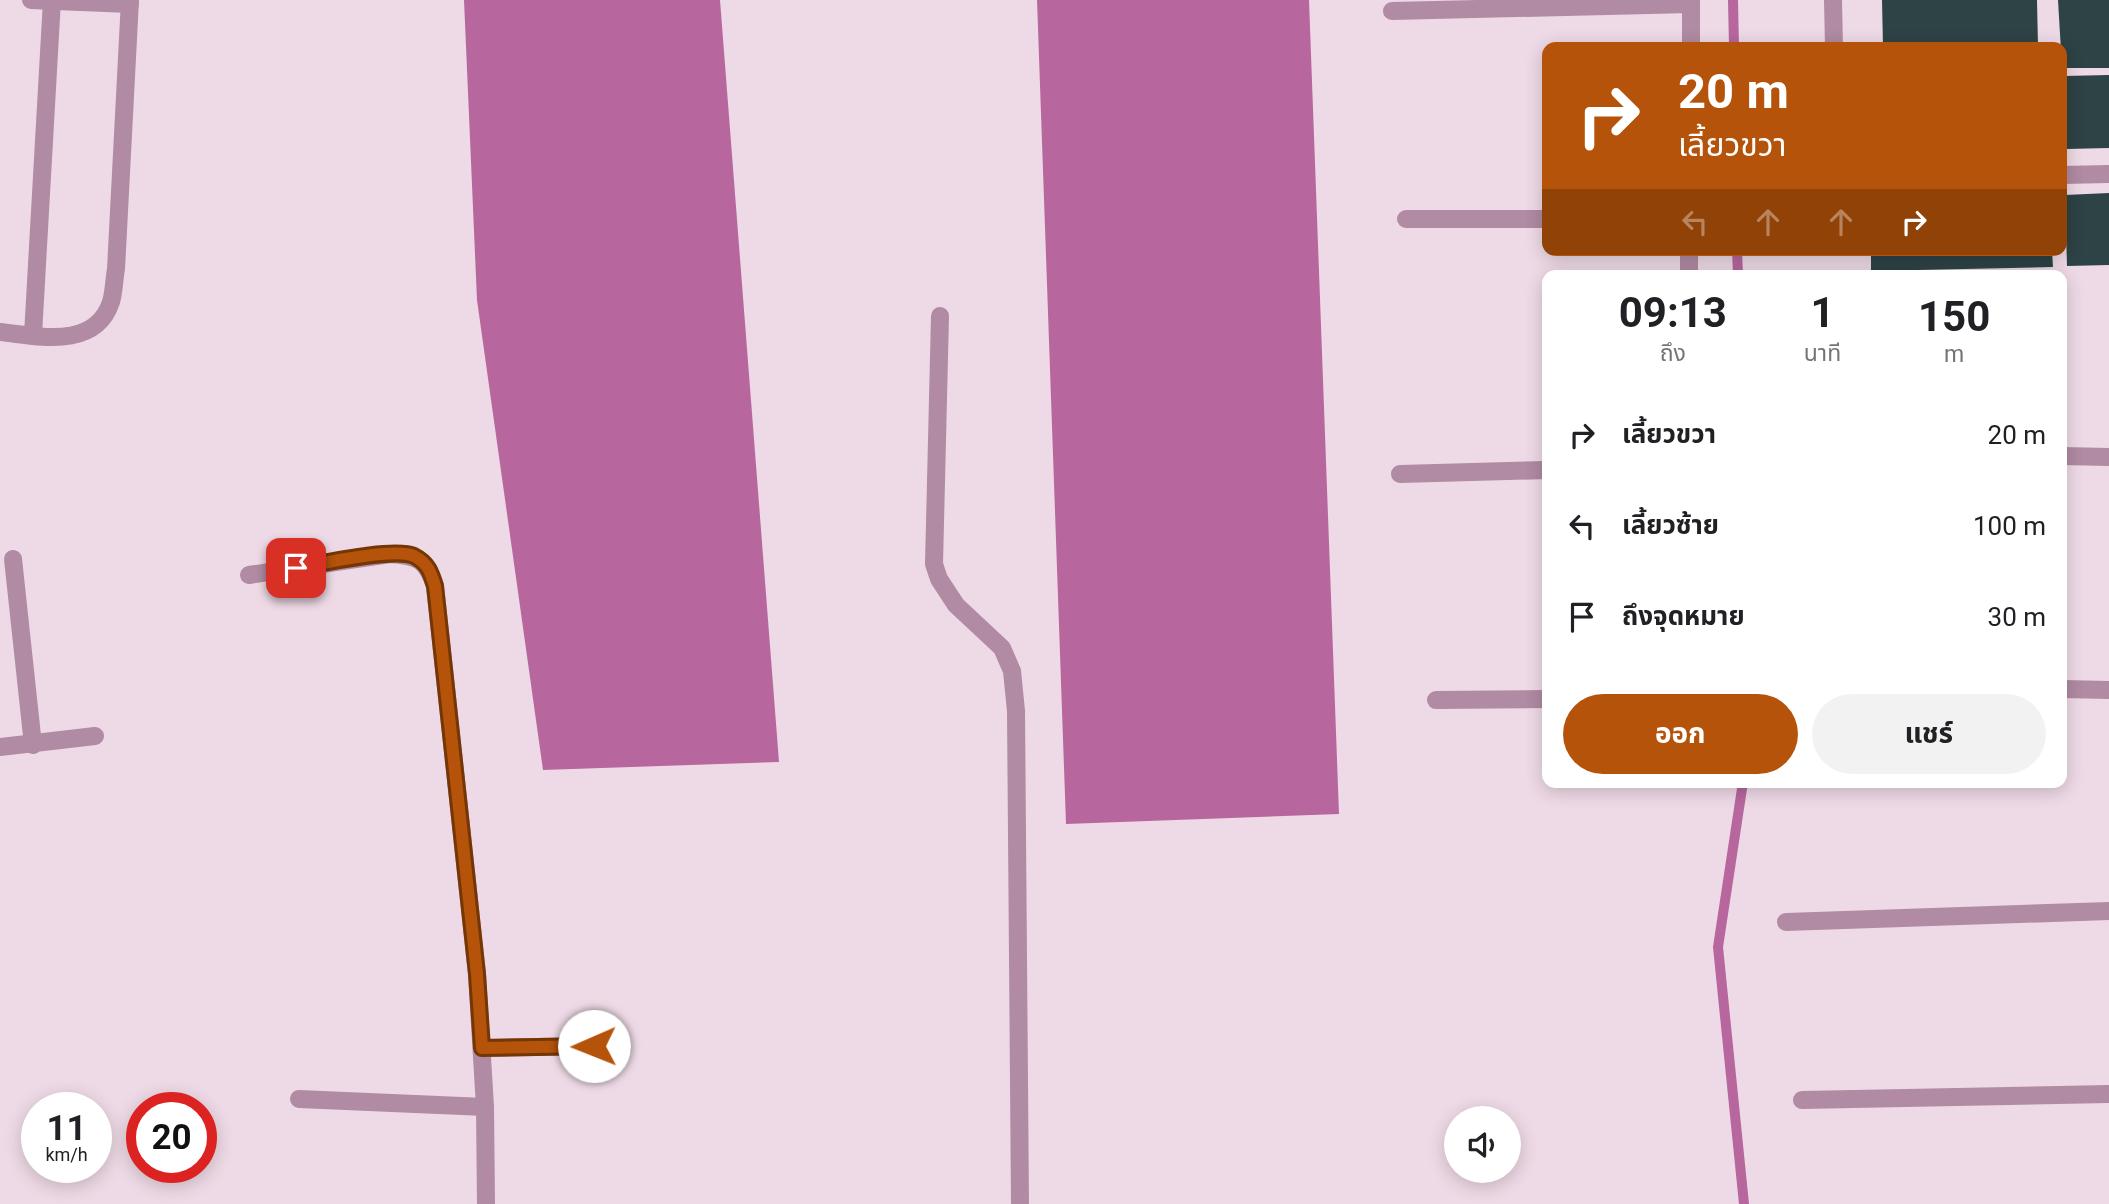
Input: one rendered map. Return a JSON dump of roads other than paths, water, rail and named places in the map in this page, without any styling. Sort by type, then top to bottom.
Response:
[{"type":"street","points":[[0,332],[62,338],[79,335],[99,324],[111,302],[116,269],[130,2],[31,0]]},
{"type":"street","points":[[1833,0],[1834,42]]},
{"type":"street","points":[[33,335],[52,1]]},
{"type":"street","points":[[1392,11],[1691,2],[1690,42]]},
{"type":"street","points":[[2067,175],[2109,174]]},
{"type":"street","points":[[1406,219],[1542,219]]},
{"type":"street","points":[[940,316],[934,564],[939,579],[956,606],[1002,648],[1012,671],[1016,711],[1020,1204]]},
{"type":"street","points":[[2067,456],[2109,457]]},
{"type":"street","points":[[1400,474],[1542,470]]},
{"type":"street","points":[[249,575],[390,554],[413,555],[429,567],[436,600],[477,974],[485,1107],[485,1204]]},
{"type":"street","points":[[13,559],[33,745]]},
{"type":"street","points":[[2067,690],[2109,691]]},
{"type":"street","points":[[1436,700],[1542,699]]},
{"type":"street","points":[[0,747],[95,736]]},
{"type":"street","points":[[1786,922],[2109,911]]},
{"type":"street","points":[[482,1048],[594,1046]]},
{"type":"street","points":[[1802,1100],[2109,1094]]},
{"type":"street","points":[[299,1099],[485,1107]]},
{"type":"waterway","points":[[1733,0],[1734,42]]},
{"type":"waterway","points":[[1737,256],[1738,270]]},
{"type":"waterway","points":[[1742,788],[1718,947],[1744,1204]]}]
